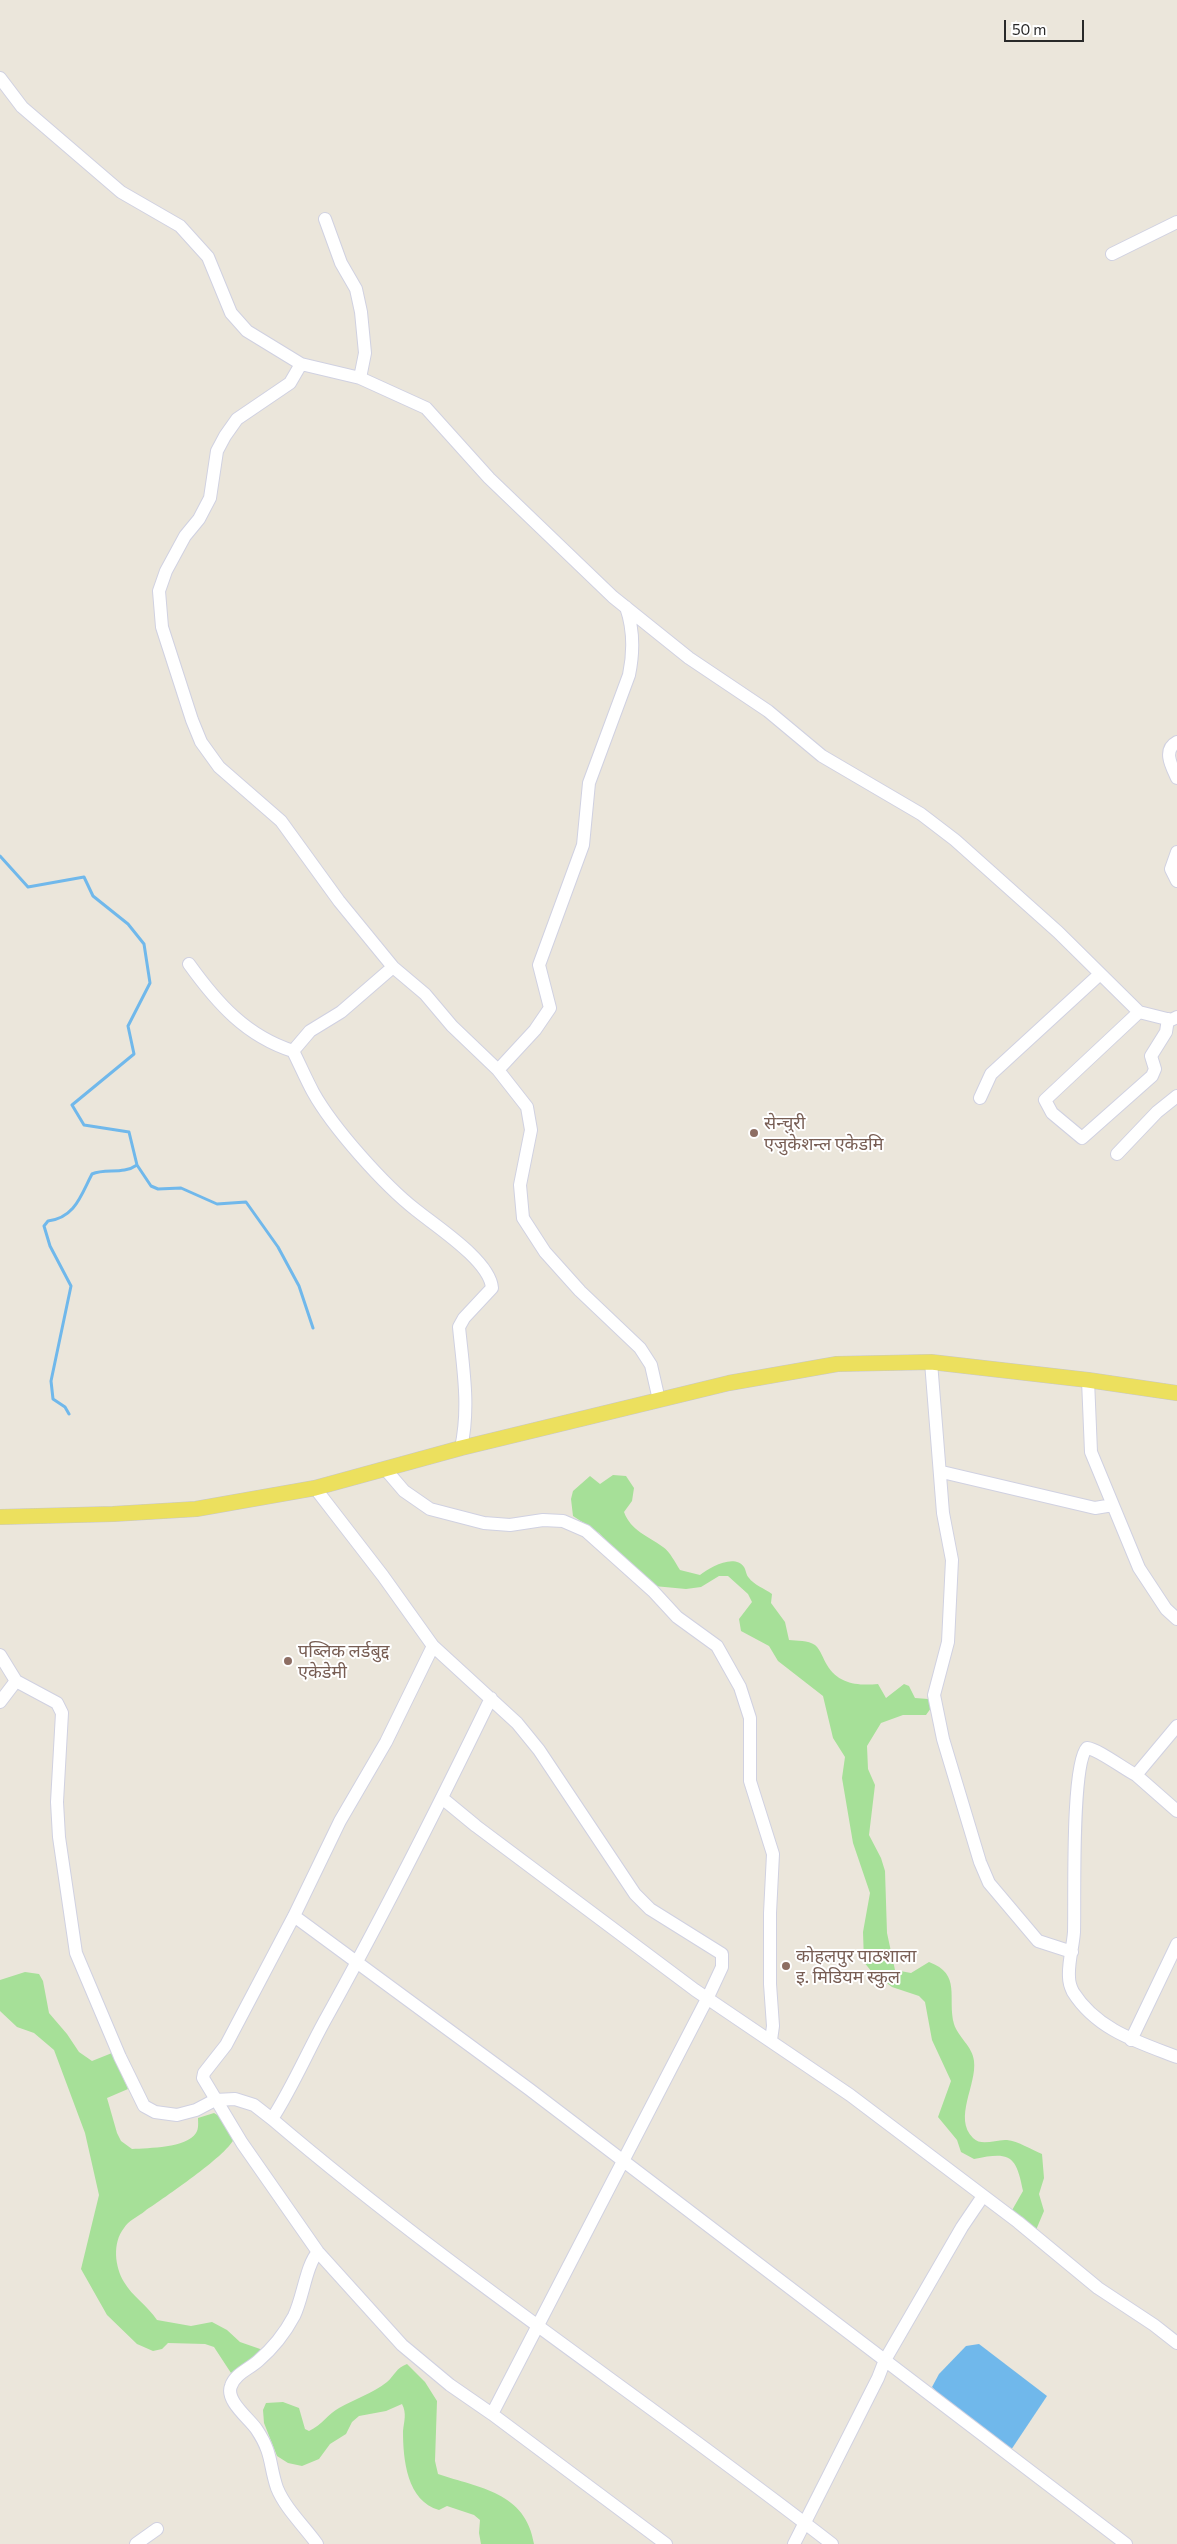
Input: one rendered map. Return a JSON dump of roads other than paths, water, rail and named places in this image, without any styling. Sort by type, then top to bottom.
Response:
[{"type":"main road","points":[[0,1517],[113,1514],[196,1509],[314,1488],[386,1470],[461,1448],[729,1383],[837,1364],[931,1362],[1088,1380],[1177,1393]]},
{"type":"street","points":[[0,78],[22,107],[113,186],[180,226],[208,257],[231,313],[247,331],[301,364],[360,378],[426,408],[489,478],[626,607],[689,658],[768,711],[822,756],[921,814],[985,865],[1138,1012],[1172,1018],[1166,1032],[1151,1056],[1155,1069],[1152,1076],[1082,1138],[1052,1113],[1045,1100],[1138,1012]]},
{"type":"street","points":[[325,219],[340,263],[356,289],[361,312],[364,354],[360,378]]},
{"type":"street","points":[[1112,254],[1177,222]]},
{"type":"street","points":[[301,364],[290,383],[237,419],[217,451],[210,498],[200,519],[186,536],[166,571],[159,591],[162,627],[201,742],[219,768],[280,821],[339,901],[392,967],[424,994],[452,1026],[498,1070],[527,1107],[531,1130],[520,1185],[523,1218],[545,1252],[574,1284],[640,1348],[651,1366],[659,1400]]},
{"type":"street","points":[[498,1070],[535,1030],[550,1008],[539,966],[583,845],[589,783],[607,729],[629,675],[632,660],[633,628],[626,607]]},
{"type":"street","points":[[1177,742],[1170,750],[1169,760],[1177,778]]},
{"type":"street","points":[[1177,852],[1171,868],[1177,881]]},
{"type":"street","points":[[189,964],[212,996],[233,1019],[260,1037],[293,1051],[313,1092],[330,1118],[368,1162],[414,1208],[471,1255],[492,1280],[492,1288],[464,1318],[459,1327],[467,1400],[466,1426],[461,1448]]},
{"type":"street","points":[[293,1051],[310,1031],[341,1012],[392,967]]},
{"type":"street","points":[[980,1098],[991,1074],[1100,974]]},
{"type":"street","points":[[1117,1154],[1158,1112],[1177,1096]]},
{"type":"street","points":[[931,1362],[942,1472],[944,1513],[952,1560],[948,1642],[934,1695],[943,1739],[980,1862],[989,1883],[1038,1941],[1072,1952]]},
{"type":"street","points":[[1088,1380],[1091,1452],[1139,1568],[1166,1609],[1177,1619]]},
{"type":"street","points":[[386,1470],[404,1491],[430,1509],[493,1524],[510,1525],[544,1520],[563,1521],[586,1531],[653,1591],[676,1617],[717,1646],[740,1687],[750,1718],[750,1781],[773,1854],[770,1913],[771,2040]]},
{"type":"street","points":[[942,1472],[1096,1508],[1113,1505]]},
{"type":"street","points":[[314,1488],[383,1576],[433,1646],[517,1723],[539,1750],[635,1894],[650,1908],[722,1954],[722,1967],[708,1997],[492,2414]]},
{"type":"street","points":[[433,1646],[386,1742],[340,1821],[294,1916],[226,2044],[204,2073],[205,2084],[242,2143],[318,2252],[402,2345],[450,2384],[666,2544]]},
{"type":"street","points":[[0,1655],[16,1681],[57,1703],[62,1713],[57,1802],[59,1837],[76,1953],[120,2057],[144,2106],[155,2112],[177,2115],[196,2110],[215,2100],[235,2099],[254,2105],[328,2167],[538,2328],[832,2544]]},
{"type":"street","points":[[0,1702],[16,1681]]},
{"type":"street","points":[[272,2119],[292,2087],[305,2056],[358,1962],[491,1698]]},
{"type":"street","points":[[1136,1775],[1177,1726]]},
{"type":"street","points":[[1177,1811],[1136,1775],[1114,1764],[1094,1749],[1087,1748],[1083,1752],[1078,1782],[1072,1952],[1069,1978],[1072,1990],[1104,2024],[1132,2040],[1177,2058]]},
{"type":"street","points":[[442,1798],[594,1915],[738,2020],[771,2040],[850,2095],[983,2196],[1098,2288],[1154,2325],[1177,2343]]},
{"type":"street","points":[[294,1916],[529,2089],[622,2162],[1126,2544]]},
{"type":"street","points":[[1132,2040],[1177,1944]]},
{"type":"street","points":[[794,2544],[878,2378],[885,2360],[962,2227],[983,2196]]},
{"type":"street","points":[[317,2544],[280,2493],[267,2447],[253,2425],[230,2396],[230,2388],[241,2373],[259,2360],[280,2337],[294,2316],[305,2288],[313,2258],[318,2252]]},
{"type":"street","points":[[136,2544],[157,2528]]},
{"type":"water","points":[[979,2344],[1047,2396],[1011,2450],[945,2400],[932,2387],[939,2374],[966,2346]]},
{"type":"waterway","points":[[0,856],[28,887],[84,877],[93,896],[128,924],[144,944],[150,983],[128,1026],[134,1054],[72,1105],[84,1125],[129,1132],[137,1165],[151,1186],[158,1189],[181,1188],[217,1204],[246,1202],[278,1247],[299,1286],[313,1328]]},
{"type":"waterway","points":[[69,1414],[65,1407],[53,1399],[51,1381],[71,1286],[50,1246],[44,1226],[48,1221],[57,1219],[71,1210],[92,1174],[103,1171],[126,1170],[137,1165]]},
{"type":"place","name":"सेन्चुरी एजुकेशन्ल एकेडमि","points":[[754,1133]]},
{"type":"place","name":"पब्लिक लर्डबुद्द एकेडेमी","points":[[288,1661]]},
{"type":"place","name":"कोहलपुर पाठशाला इ. मिडियम स्कुल","points":[[786,1966]]}]
